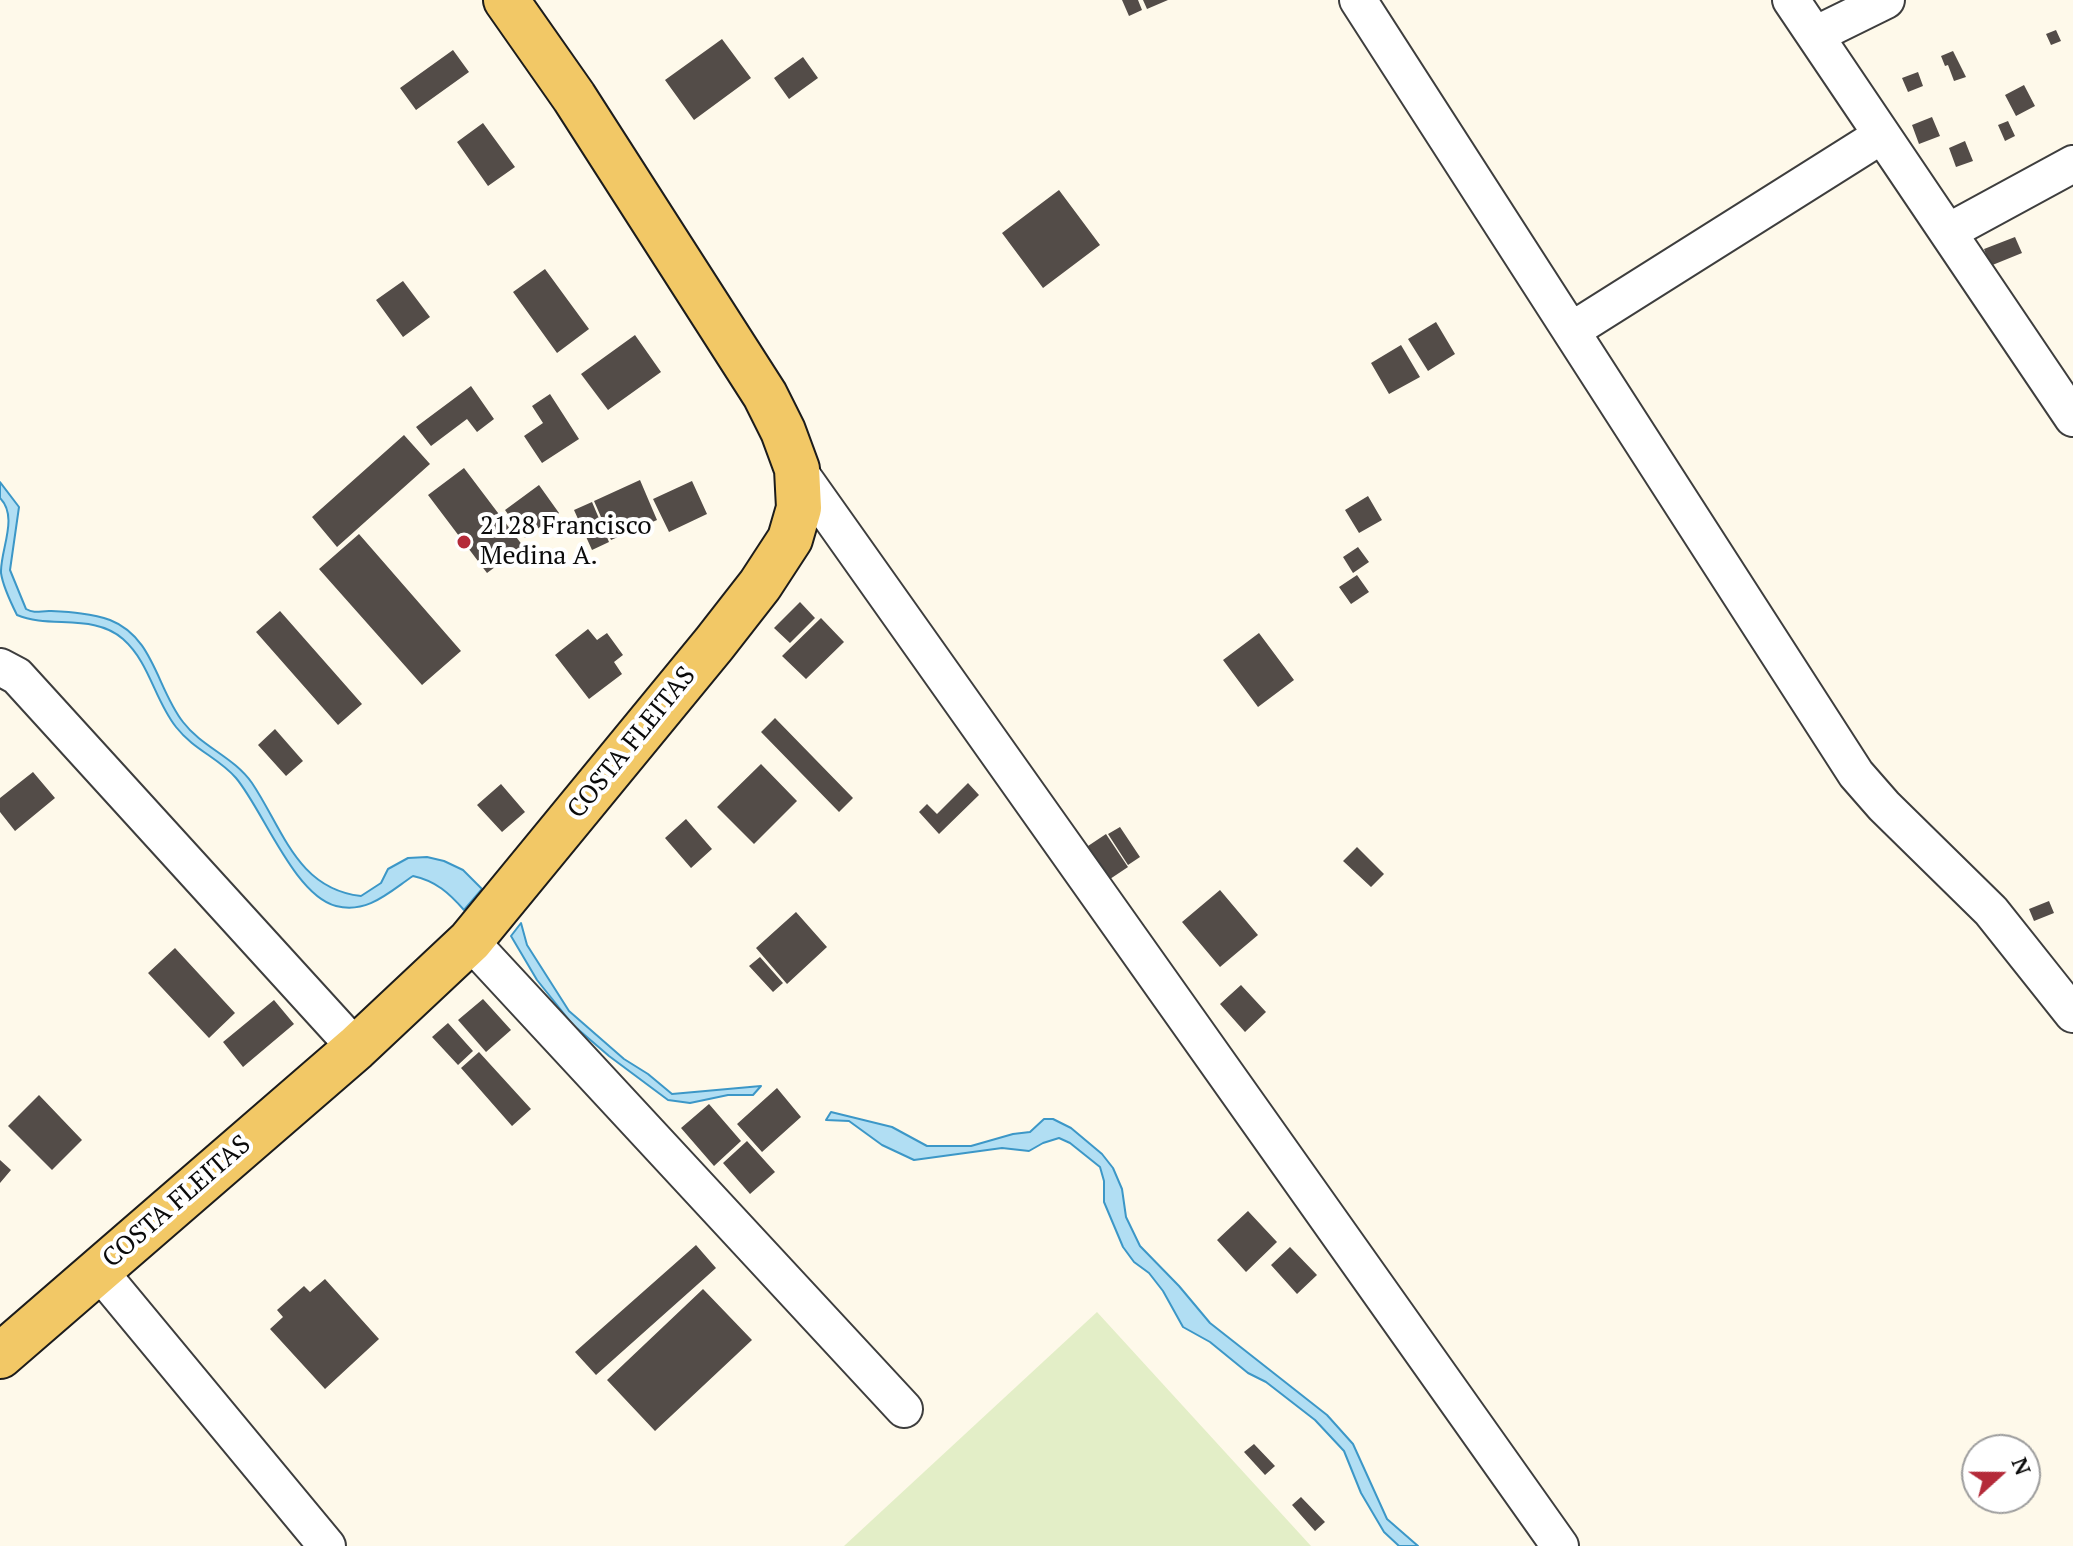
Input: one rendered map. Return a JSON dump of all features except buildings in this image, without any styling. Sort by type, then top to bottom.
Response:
[{"type":"main road","name":"COSTA FLEITAS","points":[[0,1356],[356,1048],[470,941],[760,585],[790,539],[799,508],[797,469],[765,395],[574,97],[506,0]]},
{"type":"street","points":[[1358,0],[1856,774],[1884,806],[1991,911],[2070,1003]]},
{"type":"street","points":[[1791,0],[2073,418]]},
{"type":"street","points":[[1815,35],[1886,0]]},
{"type":"street","points":[[1571,331],[1882,135]]},
{"type":"street","points":[[1948,232],[2073,164]]},
{"type":"street","points":[[797,469],[1560,1546]]},
{"type":"street","points":[[0,667],[17,676],[356,1048]]},
{"type":"street","points":[[470,941],[904,1409]]},
{"type":"street","points":[[99,1271],[327,1546]]},
{"type":"green space","points":[[1097,1312],[1311,1546],[844,1546]]},
{"type":"water","points":[[0,482],[19,507],[10,570],[26,609],[88,614],[110,620],[136,638],[183,722],[245,774],[294,854],[321,882],[339,891],[361,896],[381,883],[388,869],[408,858],[427,857],[463,870],[482,889],[464,910],[442,888],[413,876],[378,900],[348,908],[321,899],[306,886],[236,778],[176,727],[140,659],[123,639],[99,626],[43,621],[17,615],[1,573],[8,514],[0,498]]},
{"type":"water","points":[[521,923],[527,945],[569,1011],[624,1059],[672,1094],[761,1086],[753,1095],[728,1095],[690,1103],[668,1100],[573,1025],[537,980],[511,936]]},
{"type":"water","points":[[831,1112],[892,1127],[927,1146],[971,1146],[1030,1132],[1044,1119],[1053,1119],[1071,1128],[1102,1154],[1113,1168],[1122,1189],[1126,1217],[1140,1246],[1210,1323],[1327,1415],[1353,1444],[1387,1519],[1418,1546],[1399,1546],[1384,1532],[1361,1493],[1344,1451],[1315,1420],[1210,1342],[1183,1327],[1163,1291],[1123,1247],[1104,1202],[1100,1167],[1070,1143],[1059,1138],[1029,1151],[1002,1148],[914,1160],[882,1145],[849,1121],[826,1120]]},
{"type":"place","name":"2128 Francisco Medina A.","points":[[464,542]]}]
